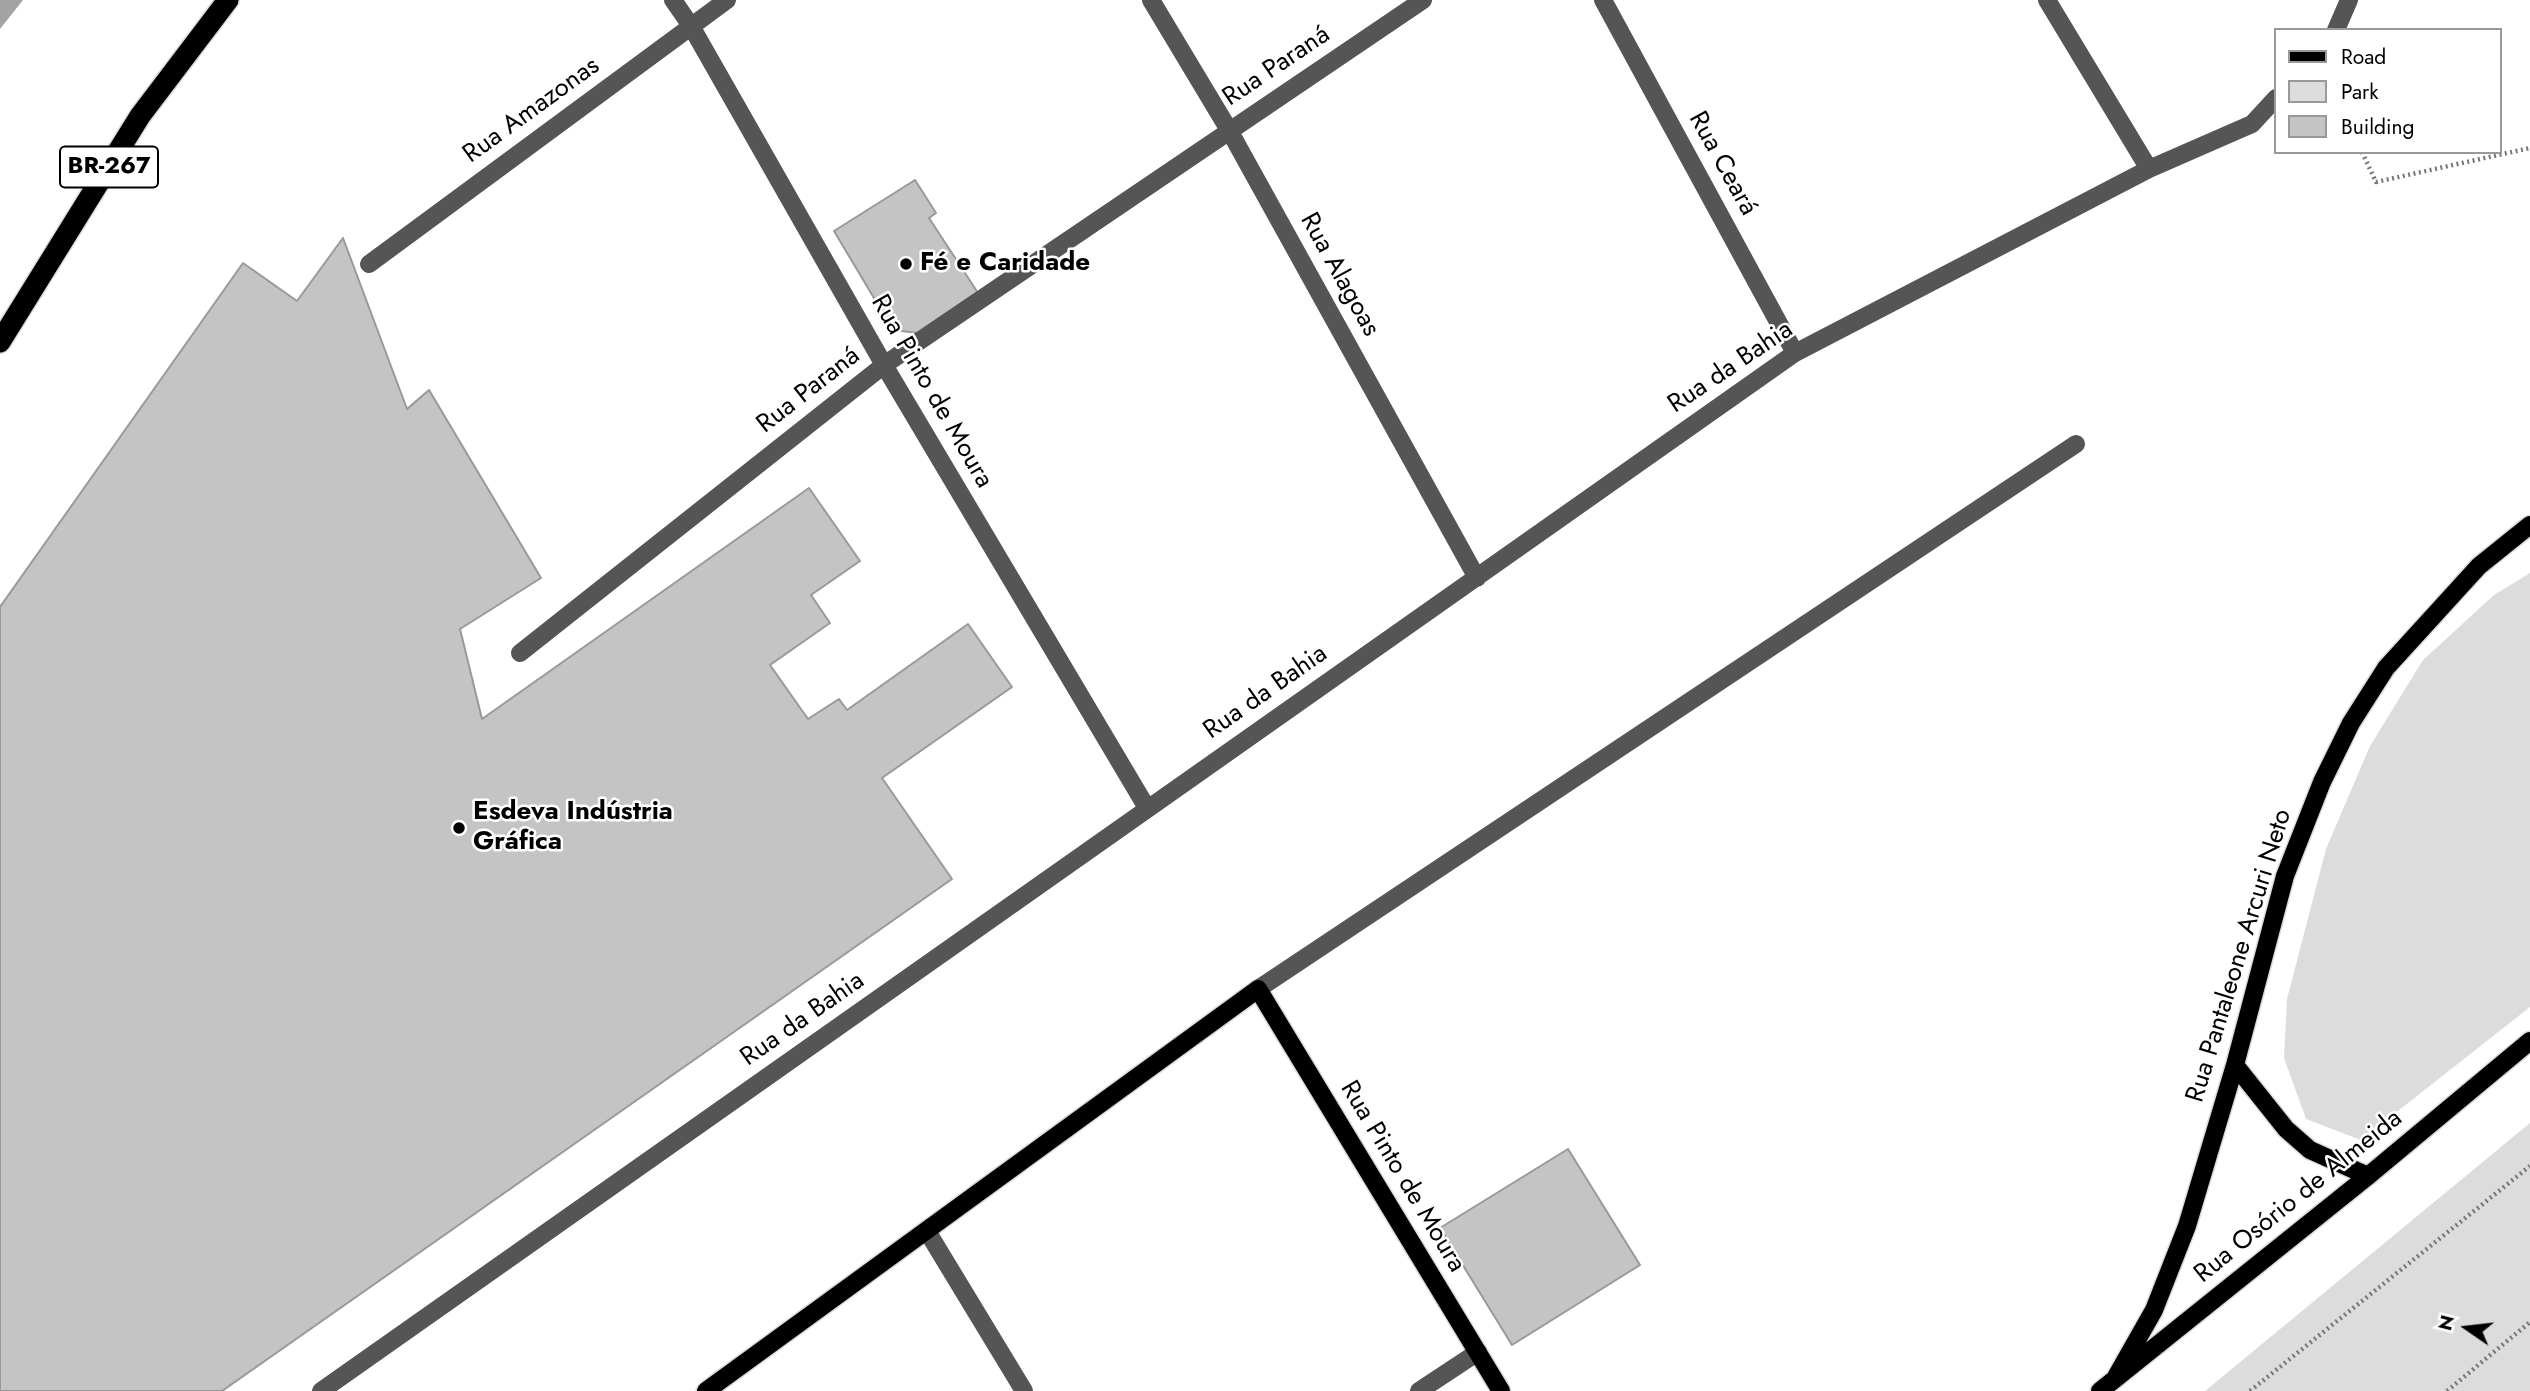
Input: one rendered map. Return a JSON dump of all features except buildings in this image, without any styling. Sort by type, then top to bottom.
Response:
[{"type":"highway","name":"BR-267","points":[[0,342],[140,116],[228,0]]},
{"type":"main road","name":"Rua Pantaleone Arcuri Neto","points":[[2116,1377],[2154,1310],[2187,1226],[2235,1065],[2286,876],[2322,782],[2351,723],[2386,668],[2479,566],[2530,525]]},
{"type":"main road","points":[[706,1391],[1258,989]]},
{"type":"main road","name":"Rua Pinto de Moura","points":[[1258,989],[1501,1391]]},
{"type":"main road","name":"Rua Osório de Almeida","points":[[2100,1391],[2368,1176],[2530,1041]]},
{"type":"main road","points":[[2235,1065],[2286,1129],[2310,1150],[2368,1176]]},
{"type":"street","name":"Rua Pinto de Moura","points":[[673,0],[691,26],[884,365],[1147,808]]},
{"type":"street","name":"Rua Amazonas","points":[[369,264],[727,0]]},
{"type":"street","name":"Rua Alagoas","points":[[1151,0],[1229,130],[1477,578]]},
{"type":"street","name":"Rua Paraná","points":[[520,653],[884,365],[1423,0]]},
{"type":"street","name":"Rua Ceará","points":[[1603,0],[1795,353]]},
{"type":"street","points":[[2047,0],[2149,169]]},
{"type":"street","points":[[2337,28],[2349,0]]},
{"type":"street","name":"Rua da Bahia","points":[[321,1391],[1795,353],[2149,169],[2252,124],[2274,100]]},
{"type":"street","points":[[1258,989],[2076,444]]},
{"type":"street","points":[[927,1231],[1024,1391]]},
{"type":"street","points":[[1419,1391],[1478,1352]]},
{"type":"path","points":[[2363,154],[2376,182],[2530,148]]},
{"type":"path","points":[[2250,1391],[2530,1166]]},
{"type":"path","points":[[2447,1391],[2530,1322]]},
{"type":"green space","points":[[2530,573],[2530,1007],[2361,1140],[2306,1119],[2284,1058],[2287,999],[2326,849],[2370,746],[2423,660],[2494,595]]},
{"type":"green space","points":[[2530,1123],[2530,1391],[2205,1391]]},
{"type":"shaded area","points":[[0,0],[23,0],[0,29]]},
{"type":"place","name":"Fé e Caridade","points":[[906,264]]},
{"type":"place","name":"Esdeva Indústria Gráfica","points":[[459,828]]}]
